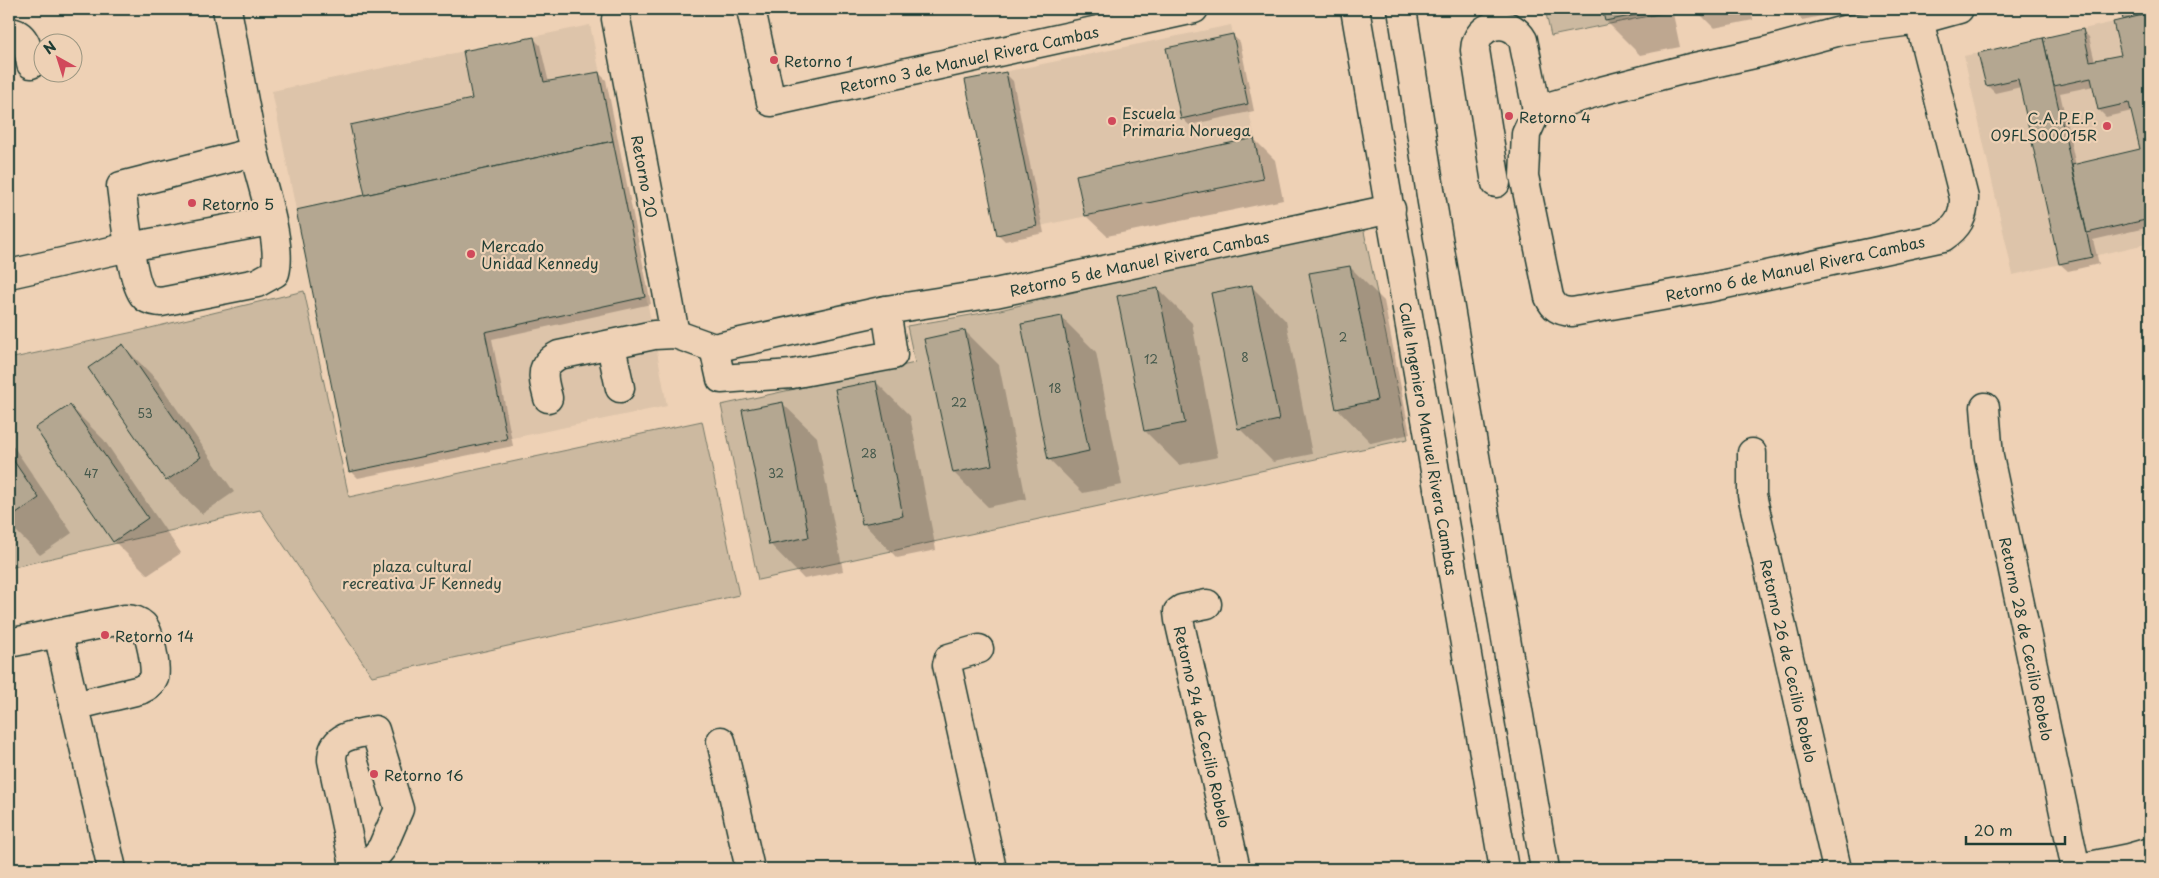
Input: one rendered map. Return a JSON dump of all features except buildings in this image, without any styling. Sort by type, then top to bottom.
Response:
[{"type":"street","points":[[226,9],[277,257],[275,273],[257,283],[171,300],[152,301],[143,296],[138,287],[129,247],[121,186],[254,152]]},
{"type":"street","name":"Retorno 3 de Manuel Rivera Cambas","points":[[751,9],[771,102],[1194,9]]},
{"type":"street","name":"Calle Ingeniero Manuel Rivera Cambas","points":[[1355,9],[1504,869]]},
{"type":"street","points":[[1402,9],[1432,202],[1545,869]]},
{"type":"street","points":[[1496,183],[1475,50],[1475,40],[1481,32],[1499,26],[1509,26],[1518,32],[1522,40],[1537,110],[1601,91],[1763,52],[1844,30],[1919,20],[1959,9]]},
{"type":"street","name":"Retorno 20","points":[[616,19],[675,334]]},
{"type":"street","name":"Retorno 6 de Manuel Rivera Cambas","points":[[1537,110],[1526,134],[1524,176],[1549,297],[1553,306],[1562,311],[1572,312],[1707,288],[1943,237],[1954,230],[1961,220],[1964,210],[1964,198],[1919,20]]},
{"type":"street","points":[[9,32],[14,32],[22,38],[27,47],[31,64]]},
{"type":"street","name":"Retorno 5 de Manuel Rivera Cambas","points":[[714,348],[886,310],[995,293],[1391,209]]},
{"type":"street","points":[[9,274],[129,247],[270,221]]},
{"type":"street","points":[[548,398],[543,379],[544,368],[550,360],[559,355],[654,336],[675,334],[714,348],[721,379],[792,374],[893,355],[886,310]]},
{"type":"street","points":[[611,346],[620,388]]},
{"type":"street","name":"Retorno 28 de Cecilio Robelo","points":[[1985,407],[1989,456],[2075,869]]},
{"type":"street","points":[[1430,443],[1473,436]]},
{"type":"street","name":"Retorno 26 de Cecilio Robelo","points":[[1752,452],[1752,495],[1837,869]]},
{"type":"street","name":"Retorno 24 de Cecilio Robelo","points":[[1206,604],[1182,609],[1178,612],[1178,620],[1236,869]]},
{"type":"street","points":[[9,643],[125,619],[135,620],[144,625],[148,634],[154,667],[154,677],[149,686],[140,690],[74,706]]},
{"type":"street","points":[[58,633],[112,869]]},
{"type":"street","points":[[979,649],[949,658],[947,665],[992,869]]},
{"type":"street","points":[[355,869],[332,760],[332,750],[338,742],[346,737],[375,730],[399,809],[382,848],[364,869]]},
{"type":"street","points":[[721,741],[750,869]]},
{"type":"street","points":[[2075,869],[2138,860]]},
{"type":"shaded area","points":[[2121,9],[2150,9],[2150,243],[2013,275],[1964,56],[2123,20]]},
{"type":"shaded area","name":"Mercado Unidad Kennedy","points":[[590,25],[667,406],[349,472],[272,91]]},
{"type":"shaded area","name":"Escuela Primaria Noruega","points":[[1231,25],[1263,179],[997,235],[965,80]]},
{"type":"green space","points":[[1545,9],[1683,9],[1551,36]]},
{"type":"green space","points":[[1363,227],[1408,439],[758,580],[721,405],[915,363],[907,326],[1000,310],[1178,267]]},
{"type":"green space","name":"plaza cultural recreativa JF Kennedy","points":[[304,291],[349,497],[702,421],[739,595],[372,676],[260,510],[9,568],[9,359],[138,331]]},
{"type":"place","name":"Retorno 1","points":[[774,60]]},
{"type":"place","name":"Retorno 4","points":[[1509,116]]},
{"type":"place","name":"Escuela Primaria Noruega","points":[[1112,121]]},
{"type":"place","name":"C.A.P.E.P. 09FLS00015R","points":[[2107,126]]},
{"type":"place","name":"Retorno 5","points":[[192,203]]},
{"type":"place","name":"Mercado Unidad Kennedy","points":[[471,254]]},
{"type":"place","name":"Retorno 14","points":[[105,635]]},
{"type":"place","name":"Retorno 16","points":[[374,774]]}]
